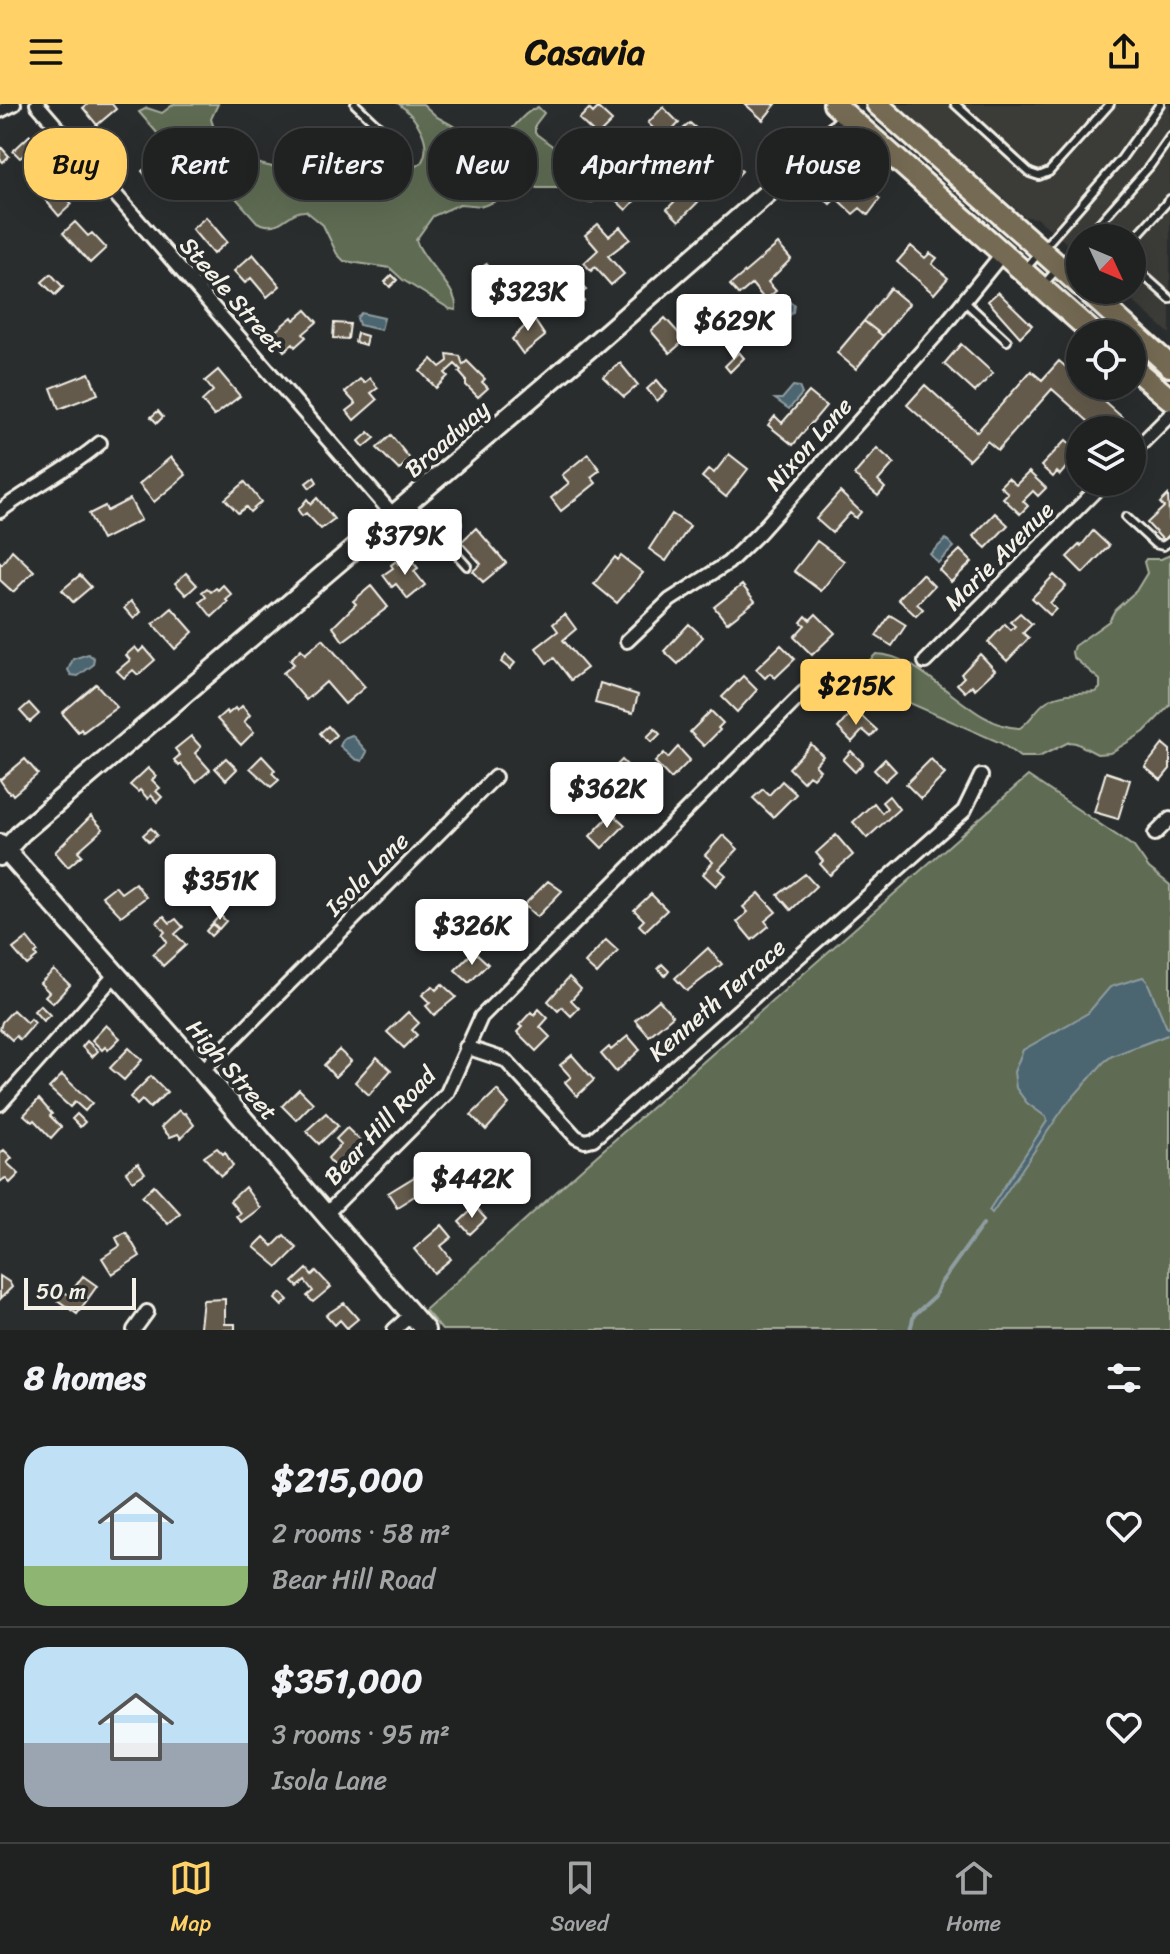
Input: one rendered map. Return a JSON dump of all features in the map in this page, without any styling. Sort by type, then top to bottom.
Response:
[{"type":"main road","name":"Broadway","points":[[2,850],[410,503],[811,155],[842,110]]},
{"type":"main road","points":[[842,110],[1078,320]]},
{"type":"main road","points":[[888,110],[1066,272]]},
{"type":"main road","points":[[1101,304],[1170,366]]},
{"type":"main road","points":[[1146,379],[1170,399]]},
{"type":"main road","name":"High Street","points":[[2,850],[202,1071],[425,1330]]},
{"type":"street","points":[[0,111],[14,104]]},
{"type":"street","name":"Steele Street","points":[[37,104],[394,516]]},
{"type":"street","name":"Nixon Lane","points":[[627,641],[670,600],[728,563],[759,533],[1002,254]]},
{"type":"street","points":[[1146,439],[1170,415]]},
{"type":"street","points":[[0,511],[32,488],[72,466],[100,443]]},
{"type":"street","name":"Marie Avenue","points":[[925,662],[1090,496]]},
{"type":"street","name":"Bear Hill Road","points":[[326,1214],[447,1093],[483,1014],[803,693],[825,680],[866,677]]},
{"type":"street","name":"Kenneth Terrace","points":[[466,1047],[505,1060],[576,1137],[585,1141],[593,1139],[964,811],[981,776]]},
{"type":"street","name":"Isola Lane","points":[[202,1071],[495,777]]},
{"type":"street","points":[[1155,834],[1170,819]]},
{"type":"street","points":[[0,1104],[115,975]]},
{"type":"street","points":[[134,1330],[147,1312]]},
{"type":"street","points":[[394,1330],[412,1314]]},
{"type":"lane","points":[[355,104],[381,128]]},
{"type":"lane","points":[[955,104],[1030,173],[1039,176],[1049,172],[1110,104]]},
{"type":"lane","points":[[1023,272],[1121,159],[1160,104]]},
{"type":"lane","points":[[1098,224],[1149,167],[1170,137]]},
{"type":"lane","points":[[1146,226],[1170,199]]},
{"type":"lane","points":[[1041,287],[1066,259]]},
{"type":"lane","points":[[1146,278],[1170,299]]},
{"type":"lane","points":[[964,301],[1007,341]]},
{"type":"lane","points":[[410,503],[467,566]]},
{"type":"lane","points":[[1126,517],[1156,545],[1164,546],[1170,541]]},
{"type":"lane","points":[[441,538],[457,524]]},
{"type":"shaded area","points":[[896,104],[1170,104],[1170,334],[1136,304],[1146,304],[1146,224],[1066,224],[1066,243],[1037,218],[1025,217]]},
{"type":"green space","points":[[174,104],[218,104],[211,119],[214,128],[153,128],[139,112],[147,108],[162,113]]},
{"type":"green space","points":[[399,104],[423,104],[437,117],[457,128],[428,128],[428,200],[496,200],[483,206],[460,204],[433,216],[416,240],[447,284],[456,310],[403,280],[390,268],[344,261],[337,254],[323,225],[306,211],[293,214],[278,224],[257,222],[238,200],[258,200],[258,163],[274,167],[274,200],[412,200],[412,168],[421,163],[424,139],[411,116]]},
{"type":"green space","points":[[538,107],[544,113],[535,128],[513,128]]},
{"type":"green space","points":[[537,134],[553,146],[553,188],[537,188]]},
{"type":"green space","points":[[1170,555],[1170,705],[1144,732],[1110,753],[1097,754],[1069,742],[1039,757],[1020,757],[1001,743],[896,697],[885,688],[871,663],[876,654],[894,657],[930,678],[984,717],[1020,728],[1053,698],[1096,692],[1100,688],[1100,680],[1073,657],[1074,646],[1109,621],[1115,610],[1136,591],[1147,573],[1146,559],[1161,559]]},
{"type":"green space","points":[[1028,776],[1134,847],[1149,868],[1170,885],[1170,1330],[442,1330],[425,1310]]},
{"type":"water","points":[[788,302],[794,304],[793,312],[785,320],[779,321],[774,314]]},
{"type":"water","points":[[361,313],[384,318],[381,330],[359,325],[357,318]]},
{"type":"water","points":[[793,386],[799,387],[802,394],[789,409],[775,399],[782,399]]},
{"type":"water","points":[[946,539],[954,547],[938,563],[930,554]]},
{"type":"water","points":[[88,654],[94,658],[93,665],[78,676],[71,675],[68,670],[73,659]]},
{"type":"water","points":[[352,735],[367,752],[362,761],[340,746],[344,738]]},
{"type":"water","points":[[1143,977],[1167,1028],[1170,1027],[1170,1034],[1104,1062],[1065,1106],[992,1213],[989,1210],[1047,1121],[1016,1088],[1014,1072],[1023,1050],[1088,1013],[1110,987]]},
{"type":"building","points":[[88,104],[112,104],[116,109],[97,125],[83,108]]},
{"type":"building","points":[[745,104],[776,104],[763,120]]},
{"type":"building","points":[[663,107],[679,123],[674,128],[653,128],[648,123]]},
{"type":"building","points":[[598,108],[612,121],[605,128],[589,128],[579,119],[589,109],[593,113]]},
{"type":"building","points":[[24,141],[24,155],[20,158],[13,151]]},
{"type":"building","points":[[0,146],[9,156],[3,162],[0,159]]},
{"type":"building","points":[[45,200],[68,200],[72,204],[59,216]]},
{"type":"building","points":[[616,200],[635,200],[626,210]]},
{"type":"building","points":[[676,200],[698,202],[679,221],[667,209]]},
{"type":"building","points":[[838,200],[879,200],[868,215],[860,208],[853,214]]},
{"type":"building","points":[[206,217],[227,242],[213,254],[192,229]]},
{"type":"building","points":[[75,222],[88,236],[92,233],[106,248],[90,263],[63,233]]},
{"type":"building","points":[[598,224],[609,236],[620,227],[630,239],[608,256],[624,274],[611,285],[595,267],[591,271],[584,263],[598,250],[585,235]]},
{"type":"building","points":[[778,244],[791,259],[768,282],[776,291],[765,300],[752,284],[739,295],[730,285]]},
{"type":"building","points":[[911,246],[925,258],[930,253],[937,258],[932,264],[948,278],[934,294],[897,262]]},
{"type":"building","points":[[253,254],[280,286],[267,297],[251,278],[245,283],[234,271]]},
{"type":"building","points":[[487,264],[493,275],[488,278],[482,267]]},
{"type":"building","points":[[51,274],[63,287],[55,295],[42,282]]},
{"type":"building","points":[[392,275],[397,280],[390,287],[385,282]]},
{"type":"building","points":[[571,275],[586,290],[579,295],[584,301],[568,314],[561,306],[550,315],[540,303]]},
{"type":"building","points":[[890,288],[909,304],[883,336],[864,321]]},
{"type":"building","points":[[998,292],[1032,325],[1020,337],[988,301]]},
{"type":"building","points":[[306,310],[317,322],[303,334],[306,337],[295,347],[293,344],[284,351],[271,335],[292,317],[294,320]]},
{"type":"building","points":[[522,310],[526,314],[529,312],[545,336],[523,354],[512,339],[526,325],[517,314]]},
{"type":"building","points":[[665,318],[685,340],[670,353],[651,331]]},
{"type":"building","points":[[864,321],[883,336],[856,369],[837,353]]},
{"type":"building","points":[[334,323],[350,324],[348,339],[333,338]]},
{"type":"building","points":[[357,333],[367,336],[365,345],[355,342]]},
{"type":"building","points":[[961,344],[993,373],[975,392],[944,364]]},
{"type":"building","points":[[739,352],[744,358],[730,372],[725,366]]},
{"type":"building","points":[[447,354],[460,356],[463,365],[467,361],[485,379],[482,382],[488,388],[478,397],[466,385],[459,372],[461,370],[455,364],[436,388],[420,371],[432,359],[440,367],[448,361]]},
{"type":"building","points":[[1059,361],[1066,367],[1066,400],[1103,400],[1121,416],[1082,416],[1052,389],[998,450],[987,441],[969,460],[907,405],[925,385],[977,432],[1031,371],[1042,380]]},
{"type":"building","points":[[620,363],[638,385],[624,397],[603,377]]},
{"type":"building","points":[[218,370],[240,396],[214,416],[202,401],[213,391],[205,381]]},
{"type":"building","points":[[89,373],[98,394],[59,409],[51,388]]},
{"type":"building","points":[[370,378],[378,388],[371,393],[377,400],[354,420],[347,411],[356,404],[345,392],[360,379],[364,383]]},
{"type":"building","points":[[657,380],[667,392],[657,401],[647,389]]},
{"type":"building","points":[[809,392],[826,406],[793,445],[768,425],[775,416],[782,423]]},
{"type":"building","points":[[158,411],[163,417],[157,423],[151,417]]},
{"type":"building","points":[[369,432],[375,438],[364,447],[359,441]]},
{"type":"building","points":[[391,435],[410,459],[399,470],[377,448]]},
{"type":"building","points":[[1066,440],[1066,468],[1060,475],[1057,472],[1053,477],[1041,466]]},
{"type":"building","points":[[877,448],[894,463],[878,481],[885,488],[878,496],[854,475]]},
{"type":"building","points":[[588,454],[600,470],[591,477],[596,483],[561,511],[551,498],[569,483],[562,475]]},
{"type":"building","points":[[729,454],[748,469],[726,497],[702,477],[709,469],[714,473]]},
{"type":"building","points":[[171,457],[186,475],[154,502],[139,484]]},
{"type":"building","points":[[1029,472],[1046,488],[1038,496],[1033,491],[1023,501],[1028,506],[1020,514],[1003,498],[1008,493],[1000,486],[1008,478],[1016,485]]},
{"type":"building","points":[[314,477],[317,482],[310,488],[306,483]]},
{"type":"building","points":[[245,482],[261,502],[250,512],[246,507],[238,513],[225,499]]},
{"type":"building","points":[[840,492],[861,512],[856,518],[850,513],[832,533],[816,519]]},
{"type":"building","points":[[1168,495],[1170,534],[1163,540],[1147,523],[1164,507],[1160,503]]},
{"type":"building","points":[[317,498],[334,519],[321,529],[306,513],[302,516],[298,510],[307,499],[311,504]]},
{"type":"building","points":[[130,499],[141,520],[102,540],[89,514],[105,506],[107,511]]},
{"type":"building","points":[[995,513],[1008,525],[986,548],[973,536]]},
{"type":"building","points":[[672,514],[690,526],[666,561],[649,549]]},
{"type":"building","points":[[476,528],[506,563],[483,582],[473,571],[481,564],[461,542]]},
{"type":"building","points":[[1093,531],[1109,546],[1083,573],[1067,557]]},
{"type":"building","points":[[817,541],[844,561],[821,591],[794,571]]},
{"type":"building","points":[[12,550],[34,571],[13,592],[0,580],[0,562],[2,564]]},
{"type":"building","points":[[960,550],[972,562],[951,582],[939,570]]},
{"type":"building","points":[[408,556],[418,568],[414,571],[425,585],[408,599],[396,584],[392,587],[383,575],[393,568],[391,565],[396,561],[398,564]]},
{"type":"building","points":[[621,556],[643,573],[617,603],[594,584],[615,557],[618,560]]},
{"type":"building","points":[[186,573],[197,585],[186,595],[175,583]]},
{"type":"building","points":[[922,574],[934,586],[917,604],[923,609],[916,616],[898,599]]},
{"type":"building","points":[[80,575],[91,587],[73,602],[62,590]]},
{"type":"building","points":[[1054,575],[1066,586],[1050,603],[1056,609],[1050,615],[1032,598]]},
{"type":"building","points":[[223,585],[232,595],[212,617],[200,602],[206,597],[202,592],[207,588],[211,592],[216,588],[218,590]]},
{"type":"building","points":[[742,585],[755,601],[727,623],[714,607]]},
{"type":"building","points":[[371,586],[388,607],[343,641],[333,627],[356,604],[353,601]]},
{"type":"building","points":[[131,601],[141,612],[134,619],[124,608]]},
{"type":"building","points":[[172,608],[193,632],[175,649],[153,624]]},
{"type":"building","points":[[1020,613],[1032,624],[1023,633],[1029,638],[1007,661],[988,642],[1005,624],[1011,630],[1015,626],[1010,622]]},
{"type":"building","points":[[565,614],[576,629],[563,640],[587,668],[571,680],[554,658],[547,663],[536,648],[558,631],[553,624]]},
{"type":"building","points":[[816,614],[835,633],[812,655],[794,637],[805,625],[801,622],[806,616],[810,620]]},
{"type":"building","points":[[890,615],[906,625],[892,646],[876,636]]},
{"type":"building","points":[[689,624],[703,637],[678,664],[664,651]]},
{"type":"building","points":[[323,639],[365,687],[345,704],[326,682],[306,700],[283,673],[294,664],[290,660],[301,649],[305,654]]},
{"type":"building","points":[[781,645],[795,659],[775,678],[770,673],[765,678],[756,669]]},
{"type":"building","points":[[135,647],[139,652],[144,647],[155,660],[138,675],[133,670],[124,678],[117,671],[130,660],[126,655]]},
{"type":"building","points":[[980,654],[995,670],[975,689],[972,685],[965,692],[957,684],[964,677],[961,674]]},
{"type":"building","points":[[506,655],[515,663],[510,669],[501,662]]},
{"type":"building","points":[[743,676],[757,690],[737,712],[722,697]]},
{"type":"building","points":[[600,683],[638,695],[633,713],[595,703]]},
{"type":"building","points":[[96,684],[117,707],[83,732],[81,729],[78,732],[62,713]]},
{"type":"building","points":[[29,703],[39,714],[30,722],[20,711]]},
{"type":"building","points":[[242,706],[250,715],[244,722],[254,732],[241,745],[217,719],[226,711],[228,714]]},
{"type":"building","points":[[711,711],[723,723],[704,746],[690,732]]},
{"type":"building","points":[[858,713],[877,730],[871,737],[863,730],[852,742],[838,728],[849,715],[853,719]]},
{"type":"building","points":[[328,726],[336,735],[328,743],[320,733]]},
{"type":"building","points":[[655,729],[660,734],[652,742],[647,737]]},
{"type":"building","points":[[191,736],[201,747],[195,753],[210,770],[196,782],[174,760],[180,755],[175,749]]},
{"type":"building","points":[[811,744],[823,756],[815,765],[820,770],[813,778],[809,775],[803,782],[789,768]]},
{"type":"building","points":[[1163,744],[1170,750],[1170,769],[1161,780],[1145,767]]},
{"type":"building","points":[[678,747],[690,760],[671,779],[655,762],[664,753],[668,758]]},
{"type":"building","points":[[851,751],[863,763],[855,772],[843,760]]},
{"type":"building","points":[[262,756],[275,770],[272,773],[279,780],[271,787],[250,768]]},
{"type":"building","points":[[226,758],[237,769],[226,780],[215,768]]},
{"type":"building","points":[[25,759],[38,774],[13,795],[0,780]]},
{"type":"building","points":[[885,759],[896,771],[885,781],[874,770]]},
{"type":"building","points":[[931,759],[945,774],[921,799],[906,784]]},
{"type":"building","points":[[622,760],[628,766],[622,772],[616,766]]},
{"type":"building","points":[[148,768],[156,776],[152,780],[160,788],[156,791],[162,797],[157,802],[151,795],[148,799],[130,785]]},
{"type":"building","points":[[1106,772],[1130,780],[1118,819],[1094,812]]},
{"type":"building","points":[[645,780],[659,794],[639,813],[625,799]]},
{"type":"building","points":[[782,781],[796,794],[773,817],[753,798],[763,789],[769,795]]},
{"type":"building","points":[[889,796],[899,809],[867,838],[853,822],[874,803],[882,813],[887,808],[882,802]]},
{"type":"building","points":[[612,813],[625,825],[602,848],[590,836]]},
{"type":"building","points":[[91,816],[103,829],[78,851],[82,855],[68,867],[55,852]]},
{"type":"building","points":[[151,828],[157,835],[149,842],[143,835]]},
{"type":"building","points":[[723,835],[738,849],[719,869],[726,875],[716,886],[703,874],[713,862],[705,855]]},
{"type":"building","points":[[836,835],[853,855],[830,875],[820,864],[823,861],[816,853]]},
{"type":"building","points":[[805,874],[816,886],[791,910],[778,895]]},
{"type":"building","points":[[548,881],[562,891],[537,917],[524,905]]},
{"type":"building","points":[[135,883],[146,897],[121,916],[102,896],[115,886],[121,893]]},
{"type":"building","points":[[759,893],[776,912],[765,921],[769,926],[752,940],[737,922],[748,912],[743,907]]},
{"type":"building","points":[[651,894],[667,910],[645,931],[639,925],[644,920],[634,910]]},
{"type":"building","points":[[512,913],[519,920],[514,924],[521,932],[504,950],[490,936]]},
{"type":"building","points":[[220,915],[226,921],[219,929],[213,923]]},
{"type":"building","points":[[164,916],[170,923],[176,919],[183,927],[175,934],[186,945],[163,966],[153,954],[167,942],[162,935],[165,932],[157,922]]},
{"type":"building","points":[[212,924],[218,929],[211,936],[206,931]]},
{"type":"building","points":[[27,938],[38,952],[35,954],[37,957],[27,965],[13,949]]},
{"type":"building","points":[[606,940],[618,951],[597,974],[585,963]]},
{"type":"building","points":[[708,948],[722,964],[687,991],[675,978]]},
{"type":"building","points":[[474,951],[488,964],[469,983],[455,970]]},
{"type":"building","points":[[662,964],[669,971],[665,976],[658,968]]},
{"type":"building","points":[[54,970],[70,985],[53,1003],[45,996],[49,992],[40,983]]},
{"type":"building","points":[[569,977],[581,989],[571,1000],[579,1008],[571,1016],[562,1007],[558,1011],[548,1001]]},
{"type":"building","points":[[442,984],[456,997],[434,1015],[426,1006],[430,1003],[422,995],[432,986],[436,990]]},
{"type":"building","points":[[659,1000],[673,1016],[649,1036],[635,1020]]},
{"type":"building","points":[[40,1005],[50,1015],[43,1021],[34,1011]]},
{"type":"building","points":[[539,1009],[548,1018],[540,1027],[550,1037],[536,1051],[517,1032],[531,1012],[534,1015]]},
{"type":"building","points":[[13,1010],[27,1023],[31,1019],[35,1023],[20,1040],[16,1036],[12,1040],[0,1029]]},
{"type":"building","points":[[408,1012],[419,1023],[412,1030],[417,1035],[404,1048],[387,1032]]},
{"type":"building","points":[[106,1025],[120,1038],[108,1050],[105,1047],[102,1050],[92,1040]]},
{"type":"building","points":[[628,1036],[640,1050],[616,1072],[601,1054]]},
{"type":"building","points":[[87,1041],[98,1051],[92,1057],[82,1047]]},
{"type":"building","points":[[129,1048],[142,1060],[124,1080],[110,1068]]},
{"type":"building","points":[[339,1050],[351,1061],[335,1077],[324,1065]]},
{"type":"building","points":[[572,1055],[594,1080],[577,1096],[565,1082],[571,1077],[560,1065]]},
{"type":"building","points":[[377,1057],[391,1070],[369,1095],[355,1082]]},
{"type":"building","points":[[62,1075],[92,1103],[85,1111],[75,1102],[70,1107],[49,1088]]},
{"type":"building","points":[[151,1076],[167,1092],[150,1108],[142,1100],[137,1105],[130,1097]]},
{"type":"building","points":[[299,1089],[313,1103],[296,1120],[282,1106]]},
{"type":"building","points":[[497,1090],[509,1104],[486,1130],[471,1115]]},
{"type":"building","points":[[39,1099],[61,1127],[51,1138],[34,1120],[32,1122],[24,1115]]},
{"type":"building","points":[[179,1110],[194,1125],[181,1138],[178,1134],[170,1137],[161,1127]]},
{"type":"building","points":[[326,1113],[338,1126],[319,1144],[306,1131]]},
{"type":"building","points":[[77,1114],[85,1122],[80,1127],[72,1119]]},
{"type":"building","points":[[347,1128],[365,1145],[339,1173],[328,1158],[341,1144],[336,1139]]},
{"type":"building","points":[[217,1148],[223,1154],[225,1152],[233,1166],[221,1176],[204,1157]]},
{"type":"building","points":[[4,1150],[12,1158],[7,1163],[19,1174],[10,1183],[5,1178],[0,1182],[0,1154]]},
{"type":"building","points":[[505,1158],[524,1172],[518,1180],[525,1185],[517,1196],[510,1191],[505,1198],[499,1194],[496,1198],[483,1188]]},
{"type":"building","points":[[138,1163],[145,1173],[133,1181],[126,1172]]},
{"type":"building","points":[[416,1176],[424,1190],[397,1207],[388,1193]]},
{"type":"building","points":[[154,1185],[180,1213],[168,1224],[142,1196]]},
{"type":"building","points":[[245,1187],[260,1208],[241,1222],[236,1216],[240,1213],[230,1201]]},
{"type":"building","points":[[475,1207],[486,1219],[470,1234],[459,1222]]},
{"type":"building","points":[[442,1225],[452,1237],[441,1246],[451,1259],[434,1273],[414,1249]]},
{"type":"building","points":[[126,1232],[140,1256],[112,1274],[102,1258],[120,1246],[116,1238]]},
{"type":"building","points":[[284,1235],[297,1248],[278,1267],[254,1247],[264,1237],[273,1246]]},
{"type":"building","points":[[307,1269],[312,1275],[316,1271],[331,1287],[313,1302],[307,1296],[313,1291],[305,1281],[298,1287],[293,1282]]},
{"type":"building","points":[[0,1276],[12,1287],[0,1299]]},
{"type":"building","points":[[83,1276],[97,1286],[77,1314],[56,1299],[62,1291],[69,1295]]},
{"type":"building","points":[[281,1293],[288,1300],[282,1306],[275,1299]]},
{"type":"building","points":[[225,1299],[225,1324],[235,1324],[235,1330],[203,1330],[200,1327],[203,1300]]},
{"type":"building","points":[[344,1303],[358,1319],[347,1328],[340,1320],[335,1325],[326,1315]]},
{"type":"waterway","points":[[910,1330],[914,1315],[935,1296],[940,1284],[983,1224]]}]
